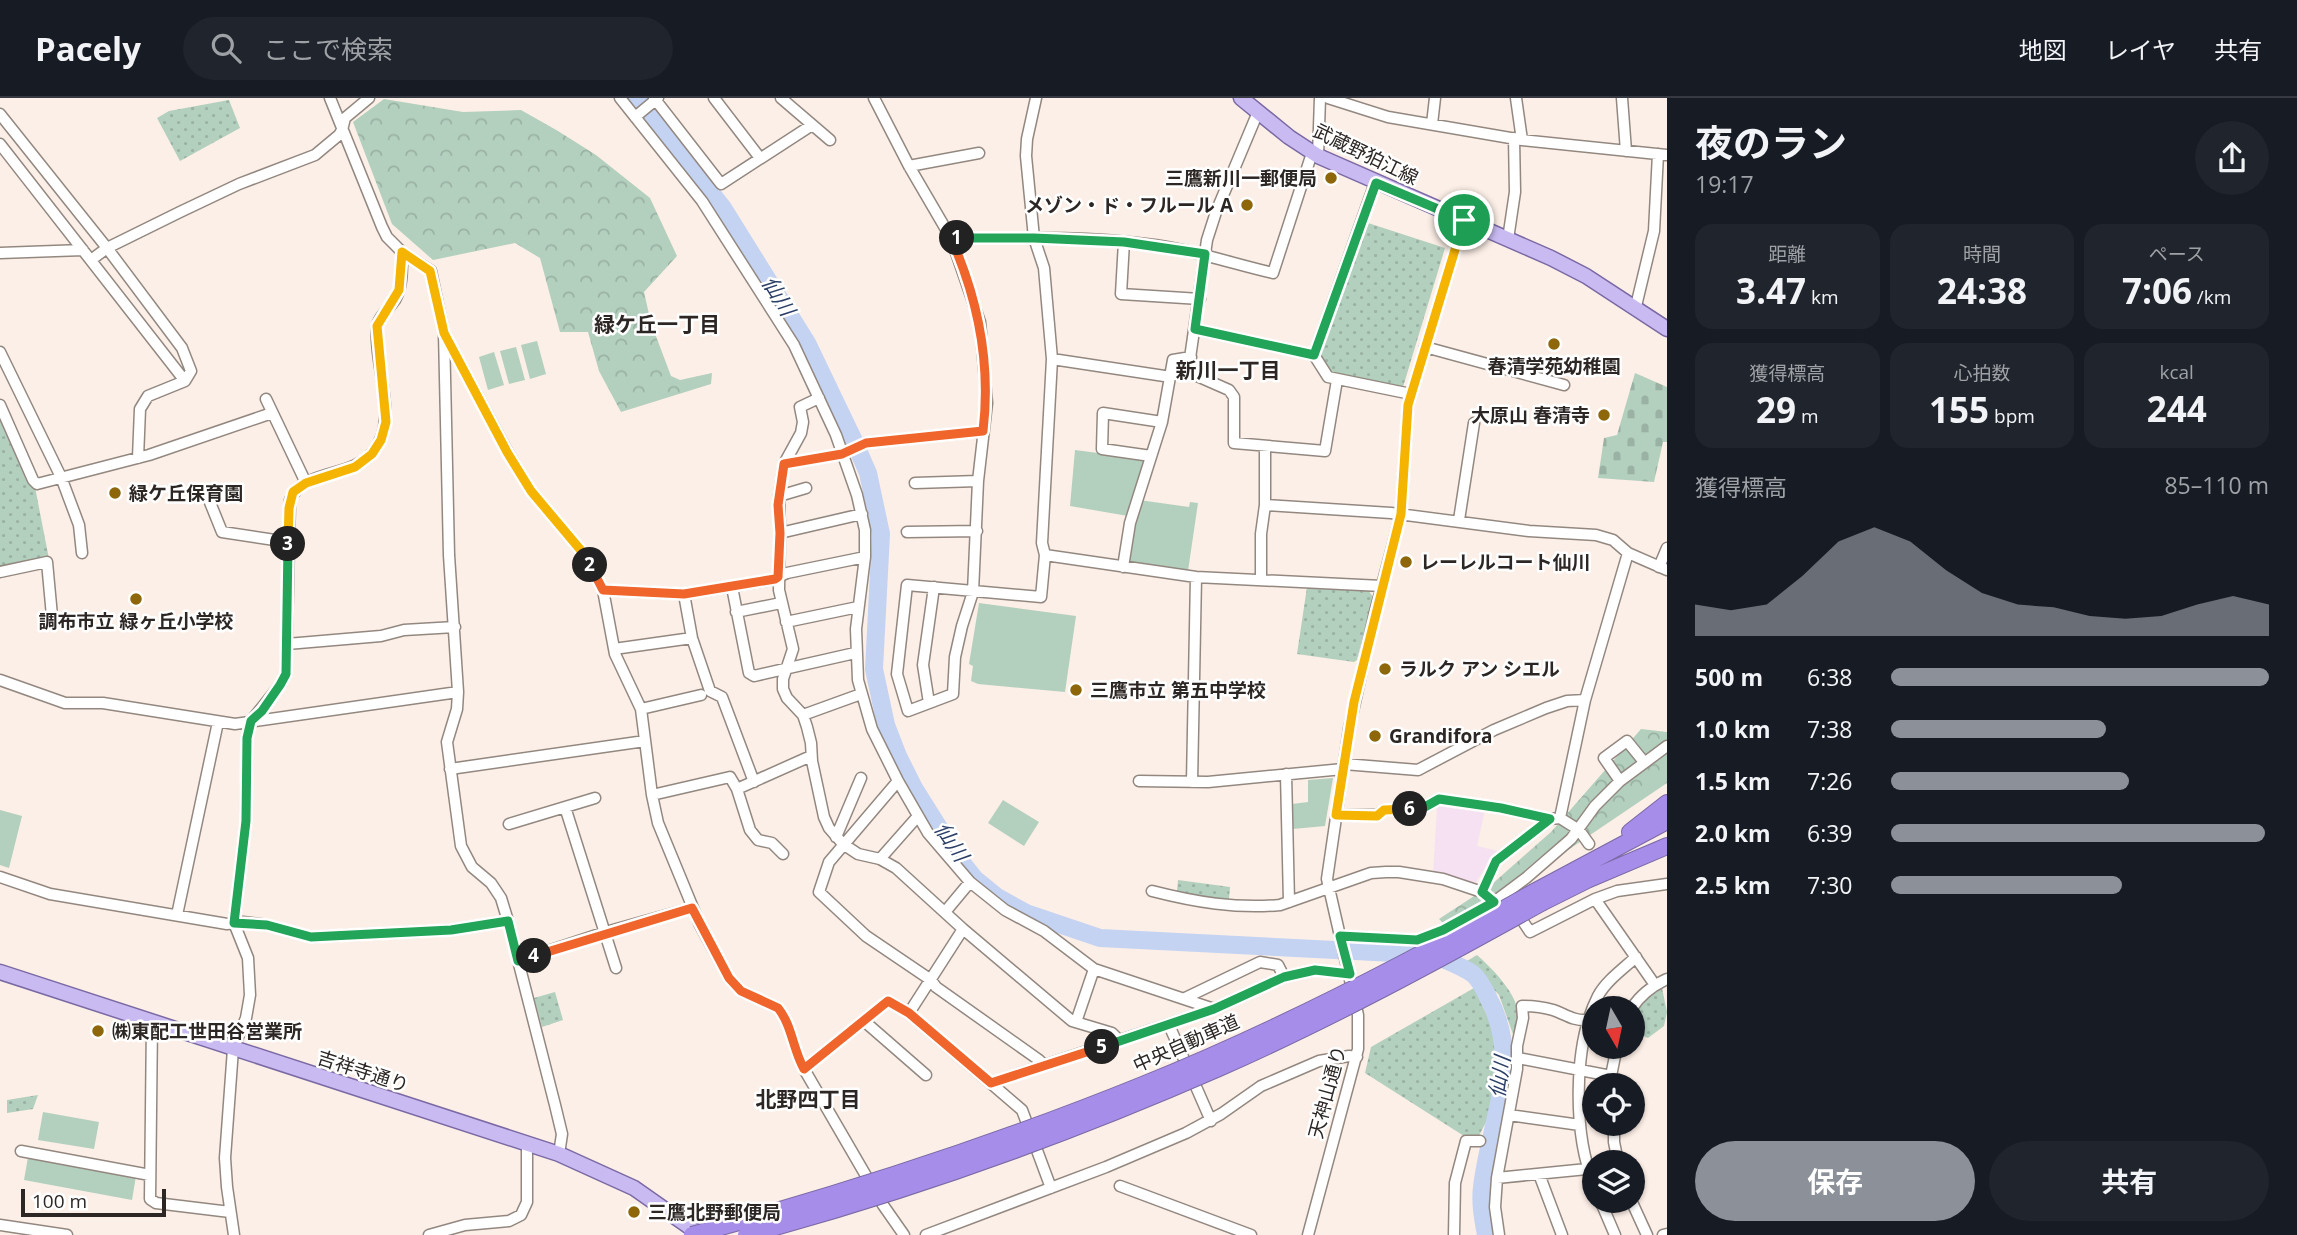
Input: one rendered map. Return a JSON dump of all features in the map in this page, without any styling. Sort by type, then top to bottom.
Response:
[{"type":"highway","points":[[1573,871],[1626,836],[1667,803]]},
{"type":"highway","name":"中央自動車道","points":[[746,1235],[960,1169],[1137,1103],[1221,1067],[1330,1016],[1433,963],[1539,897],[1573,871],[1667,821]]},
{"type":"highway","points":[[1573,871],[1667,833]]},
{"type":"highway","name":"中央自動車道","points":[[692,1235],[852,1189],[967,1152],[1146,1084],[1269,1029],[1539,897],[1667,846]]},
{"type":"main road","name":"武蔵野狛江線","points":[[1241,98],[1315,155],[1586,276],[1636,306],[1667,329]]},
{"type":"main road","name":"吉祥寺通り","points":[[0,972],[559,1154],[618,1179],[650,1198],[701,1235]]},
{"type":"street","points":[[330,98],[387,237],[402,252],[430,271],[444,333],[445,465],[458,692],[457,709],[447,742],[450,769],[461,846],[472,867],[491,883],[508,921],[562,1134],[559,1154]]},
{"type":"street","points":[[91,260],[107,248],[239,184],[315,155],[342,130],[345,118],[369,98]]},
{"type":"street","points":[[620,98],[638,115],[702,201],[794,345],[845,453],[865,530],[865,557],[855,653],[861,695],[877,741],[918,816],[942,850],[970,882],[1005,910],[1044,931],[1094,969],[1214,1009]]},
{"type":"street","points":[[714,98],[760,158]]},
{"type":"street","points":[[781,98],[830,140]]},
{"type":"street","points":[[874,98],[909,166],[951,238],[980,322],[987,403],[978,481],[973,592],[961,626],[955,657],[953,694],[908,710],[897,674],[907,585],[973,592],[1041,597],[1052,359],[1044,268],[1034,238],[1026,156],[1036,98]]},
{"type":"street","points":[[951,238],[1124,242],[1205,254],[1273,273],[1315,155],[1320,98]]},
{"type":"street","points":[[1328,98],[1388,117],[1518,139],[1662,154],[1654,231],[1636,306]]},
{"type":"street","points":[[1433,124],[1435,98]]},
{"type":"street","points":[[1508,239],[1515,192],[1518,139],[1516,98]]},
{"type":"street","points":[[1622,98],[1626,151]]},
{"type":"street","points":[[638,115],[655,100],[721,184],[812,125]]},
{"type":"street","points":[[1258,112],[1216,212],[1205,254],[1188,372],[1229,390],[1234,397],[1234,443],[1325,451],[1337,380]]},
{"type":"street","points":[[0,114],[107,248],[182,348],[191,371],[185,381],[148,396],[140,409],[138,458]]},
{"type":"street","points":[[0,144],[185,381]]},
{"type":"street","points":[[909,166],[979,153]]},
{"type":"street","points":[[1314,355],[1376,183]]},
{"type":"street","points":[[58,218],[72,206]]},
{"type":"street","name":"天神山通り","points":[[1308,1235],[1357,1057],[1359,1024],[1329,888],[1328,864],[1354,702],[1401,514],[1406,420],[1411,394],[1464,220]]},
{"type":"street","points":[[1124,242],[1121,294],[1200,299]]},
{"type":"street","points":[[0,253],[83,250]]},
{"type":"street","points":[[234,1235],[225,1158],[233,1049],[247,1018],[251,977],[248,958],[234,923],[246,821],[247,747],[251,721],[262,711],[286,674],[288,542],[290,500],[293,492],[306,483],[355,467],[372,454],[381,440],[386,422],[377,326],[399,290],[402,252]]},
{"type":"street","points":[[1195,329],[1314,355],[1328,377],[1411,394]]},
{"type":"street","points":[[444,333],[531,491],[584,554],[603,590],[614,649],[640,709],[652,795],[665,841],[692,908],[729,978],[741,991],[778,1008],[782,1013],[804,1069],[883,1205],[904,1235]]},
{"type":"street","points":[[1425,347],[1564,385]]},
{"type":"street","points":[[0,352],[61,477],[79,525],[82,553]]},
{"type":"street","points":[[1123,567],[1130,523],[1162,422],[1173,360],[1191,357]]},
{"type":"street","points":[[1052,359],[1171,377]]},
{"type":"street","points":[[820,398],[800,407],[803,422],[801,433],[784,464],[779,496],[778,577],[781,603],[793,649],[783,689],[787,698],[803,715],[811,743],[811,756],[824,817],[839,841],[858,855],[880,859],[896,868],[963,929],[1076,1022],[1112,1033],[1120,1041]]},
{"type":"street","points":[[266,399],[306,483]]},
{"type":"street","points":[[0,405],[37,484],[138,458],[272,413]]},
{"type":"street","points":[[1151,456],[1102,449],[1103,413],[1162,422]]},
{"type":"street","points":[[1459,520],[1474,423]]},
{"type":"street","points":[[784,464],[845,453],[863,444],[983,431]]},
{"type":"street","points":[[1261,580],[1265,446]]},
{"type":"street","points":[[915,483],[978,481]]},
{"type":"street","points":[[779,496],[806,488]]},
{"type":"street","points":[[206,495],[222,532],[288,542]]},
{"type":"street","points":[[1265,505],[1401,514],[1529,531],[1596,535],[1613,540],[1628,553],[1663,569],[1667,548]]},
{"type":"street","points":[[780,533],[862,514]]},
{"type":"street","points":[[907,532],[977,531]]},
{"type":"street","points":[[1482,892],[1496,861],[1555,819],[1585,701],[1628,553]]},
{"type":"street","points":[[1045,555],[1196,577],[1382,586]]},
{"type":"street","points":[[603,590],[684,594],[732,587],[865,557]]},
{"type":"street","points":[[0,572],[47,562],[52,616]]},
{"type":"street","points":[[1192,782],[1196,577]]},
{"type":"street","points":[[732,587],[749,673],[754,676],[855,653]]},
{"type":"street","points":[[929,703],[923,665],[934,587]]},
{"type":"street","points":[[684,594],[692,638],[710,691],[722,697],[754,782]]},
{"type":"street","points":[[736,612],[781,603]]},
{"type":"street","points":[[786,622],[858,607]]},
{"type":"street","points":[[287,644],[381,636],[404,630],[455,627]]},
{"type":"street","points":[[614,649],[692,638]]},
{"type":"street","points":[[0,680],[65,704],[103,703],[236,724],[458,692]]},
{"type":"street","points":[[640,709],[701,695]]},
{"type":"street","points":[[803,715],[861,695]]},
{"type":"street","points":[[1139,782],[1192,782],[1344,766],[1418,770],[1494,730],[1546,708],[1567,701],[1585,701]]},
{"type":"street","points":[[177,915],[218,722]]},
{"type":"street","points":[[450,769],[645,741]]},
{"type":"street","points":[[1620,781],[1604,760],[1614,749],[1627,741],[1644,762]]},
{"type":"street","points":[[1341,938],[1417,940],[1443,930],[1494,902],[1545,863],[1579,830],[1595,806],[1620,781],[1667,746]]},
{"type":"street","points":[[737,789],[811,756]]},
{"type":"street","points":[[1286,774],[1289,902]]},
{"type":"street","points":[[652,795],[730,777],[737,789],[750,830],[758,840],[772,843],[783,854]]},
{"type":"street","points":[[861,778],[818,892],[866,936],[931,980],[936,988],[1044,1065]]},
{"type":"street","points":[[839,841],[898,781]]},
{"type":"street","points":[[509,824],[595,799]]},
{"type":"street","points":[[1336,815],[1377,816],[1384,810],[1423,808],[1439,799],[1555,819],[1579,830],[1589,844]]},
{"type":"street","points":[[565,807],[616,968]]},
{"type":"street","points":[[880,859],[918,816]]},
{"type":"street","points":[[1153,891],[1210,904],[1268,906],[1289,902],[1371,873],[1399,872],[1443,879],[1482,892],[1494,902]]},
{"type":"street","points":[[1609,876],[1617,891]]},
{"type":"street","points":[[0,877],[50,894],[227,924],[267,925],[311,937],[451,930],[508,921]]},
{"type":"street","points":[[945,912],[970,882]]},
{"type":"street","points":[[1505,892],[1530,932],[1595,899],[1617,891],[1667,884]]},
{"type":"street","points":[[1595,899],[1655,985]]},
{"type":"street","points":[[518,961],[606,932],[692,908]]},
{"type":"street","points":[[909,1013],[963,929]]},
{"type":"street","points":[[1599,996],[1636,957]]},
{"type":"street","points":[[1185,998],[1260,962],[1278,965],[1284,977]]},
{"type":"street","points":[[1076,1022],[1094,969]]},
{"type":"street","points":[[991,1083],[1170,1025],[1214,1009],[1284,977],[1315,970],[1348,969]]},
{"type":"street","points":[[1641,996],[1667,979]]},
{"type":"street","points":[[804,1069],[888,1001],[909,1013],[1022,1110],[1051,1188]]},
{"type":"street","points":[[1499,1235],[1495,1207],[1497,1178],[1518,1058],[1522,1006],[1538,1006],[1582,1020]]},
{"type":"street","points":[[864,1021],[926,1075]]},
{"type":"street","points":[[152,1022],[152,1201],[230,1212]]},
{"type":"street","points":[[1170,1025],[1210,1121]]},
{"type":"street","points":[[1582,1056],[1582,1150]]},
{"type":"street","points":[[926,1235],[1159,1145],[1210,1121],[1261,1086],[1319,1060],[1357,1057]]},
{"type":"street","points":[[1518,1058],[1589,1073]]},
{"type":"street","points":[[1509,1115],[1580,1125]]},
{"type":"street","points":[[1454,1235],[1455,1183],[1466,1141],[1480,1141]]},
{"type":"street","points":[[429,1235],[465,1225],[509,1221],[521,1215],[527,1202],[527,1145]]},
{"type":"street","points":[[21,1151],[150,1175]]},
{"type":"street","points":[[1497,1178],[1582,1169]]},
{"type":"street","points":[[1539,1174],[1562,1235]]},
{"type":"street","points":[[1120,1186],[1249,1235]]},
{"type":"street","points":[[1606,1213],[1615,1235]]},
{"type":"street","points":[[1637,1213],[1647,1235]]},
{"type":"street","points":[[0,1225],[14,1231],[67,1235]]},
{"type":"shaded area","points":[[1447,804],[1485,810],[1477,846],[1498,851],[1499,854],[1490,860],[1474,886],[1433,874],[1437,807]]},
{"type":"green space","points":[[384,99],[463,112],[521,110],[596,155],[650,198],[677,256],[644,292],[651,323],[671,376],[680,380],[712,373],[711,384],[621,412],[599,371],[588,332],[560,332],[540,258],[515,243],[433,260],[392,224],[353,122]]},
{"type":"green space","points":[[229,100],[240,128],[180,161],[157,118],[169,111]]},
{"type":"green space","points":[[1365,222],[1445,248],[1403,387],[1329,373],[1318,355]]},
{"type":"green space","points":[[537,341],[546,374],[530,379],[521,345]]},
{"type":"green space","points":[[516,347],[525,380],[509,384],[500,351]]},
{"type":"green space","points":[[494,352],[504,385],[488,390],[479,357]]},
{"type":"green space","points":[[1635,373],[1667,387],[1667,442],[1663,442],[1654,482],[1598,478],[1604,438],[1617,435]]},
{"type":"green space","points":[[0,405],[34,482],[49,559],[0,572]]},
{"type":"green space","points":[[1075,450],[1146,461],[1128,516],[1070,506]]},
{"type":"green space","points":[[1139,500],[1189,507],[1190,502],[1198,503],[1188,571],[1128,563]]},
{"type":"green space","points":[[1307,587],[1369,591],[1373,597],[1357,660],[1354,662],[1297,654]]},
{"type":"green space","points":[[979,603],[1076,616],[1065,692],[978,684],[971,681],[973,666],[969,664]]},
{"type":"green space","points":[[1641,729],[1667,732],[1667,783],[1450,930],[1439,919],[1491,885],[1551,832]]},
{"type":"green space","points":[[1333,778],[1325,826],[1293,829],[1292,804],[1308,802],[1308,780]]},
{"type":"green space","points":[[1003,800],[1039,822],[1024,846],[988,823]]},
{"type":"green space","points":[[0,810],[22,816],[9,868],[0,865]]},
{"type":"green space","points":[[1178,880],[1230,887],[1229,899],[1198,897],[1177,891]]},
{"type":"green space","points":[[1477,955],[1503,982],[1516,1004],[1519,1028],[1515,1040],[1499,995],[1467,961]]},
{"type":"green space","points":[[1474,988],[1488,1017],[1502,1060],[1491,1113],[1475,1143],[1365,1073],[1371,1047]]},
{"type":"green space","points":[[1662,988],[1667,1012],[1664,1026],[1648,1038],[1645,1037],[1645,1000]]},
{"type":"green space","points":[[555,992],[563,1020],[542,1027],[534,998]]},
{"type":"green space","points":[[38,1095],[33,1109],[7,1113],[7,1100]]},
{"type":"green space","points":[[43,1112],[99,1122],[94,1149],[38,1140]]},
{"type":"green space","points":[[28,1157],[136,1176],[132,1200],[24,1180]]},
{"type":"waterway","name":"仙川","points":[[637,98],[723,208],[807,343],[868,473],[881,534],[874,669],[886,725],[914,788],[956,855],[975,879],[997,897],[1026,913],[1100,938],[1434,955],[1473,974],[1488,997],[1498,1021],[1503,1044],[1501,1091],[1482,1187],[1486,1235]]},
{"type":"place","name":"三鷹新川一郵便局","points":[[1331,178]]},
{"type":"place","name":"メゾン・ド・フルール A","points":[[1247,205]]},
{"type":"place","name":"春清学苑幼稚園","points":[[1554,344]]},
{"type":"place","name":"大原山 春清寺","points":[[1604,415]]},
{"type":"place","name":"緑ケ丘保育園","points":[[115,493]]},
{"type":"place","name":"レーレルコート仙川","points":[[1406,562]]},
{"type":"place","name":"調布市立 緑ヶ丘小学校","points":[[136,599]]},
{"type":"place","name":"ラルク アン シエル","points":[[1385,669]]},
{"type":"place","name":"三鷹市立 第五中学校","points":[[1076,690]]},
{"type":"place","name":"Grandifora","points":[[1375,736]]},
{"type":"place","name":"㈱東配工世田谷営業所","points":[[98,1031]]},
{"type":"place","name":"三鷹北野郵便局","points":[[634,1212]]},
{"type":"district","name":"緑ケ丘一丁目","points":[[657,325]]},
{"type":"district","name":"新川一丁目","points":[[1228,371]]},
{"type":"district","name":"北野四丁目","points":[[808,1100]]},
{"type":"route","points":[[1376,183],[1464,220],[1408,405],[1401,514],[1354,702],[1336,815],[1377,816],[1384,810],[1423,808],[1439,799],[1501,808],[1550,819],[1496,861],[1482,892],[1494,902],[1443,930],[1417,940],[1340,936],[1350,974],[1315,970],[1284,977],[1214,1009],[1170,1025],[991,1083],[909,1013],[888,1001],[804,1069],[782,1013],[778,1008],[741,991],[729,978],[692,908],[606,932],[518,961],[508,921],[451,930],[311,937],[267,925],[234,923],[246,821],[247,738],[251,721],[262,711],[286,674],[290,500],[298,487],[355,467],[372,454],[381,440],[386,422],[377,326],[399,290],[402,252],[428,267],[444,333],[507,452],[531,491],[584,554],[603,590],[684,594],[778,577],[778,505],[784,464],[842,454],[866,443],[983,431],[987,403],[980,322],[951,238],[1124,242],[1205,254],[1195,329],[1314,355],[1376,183]]}]
